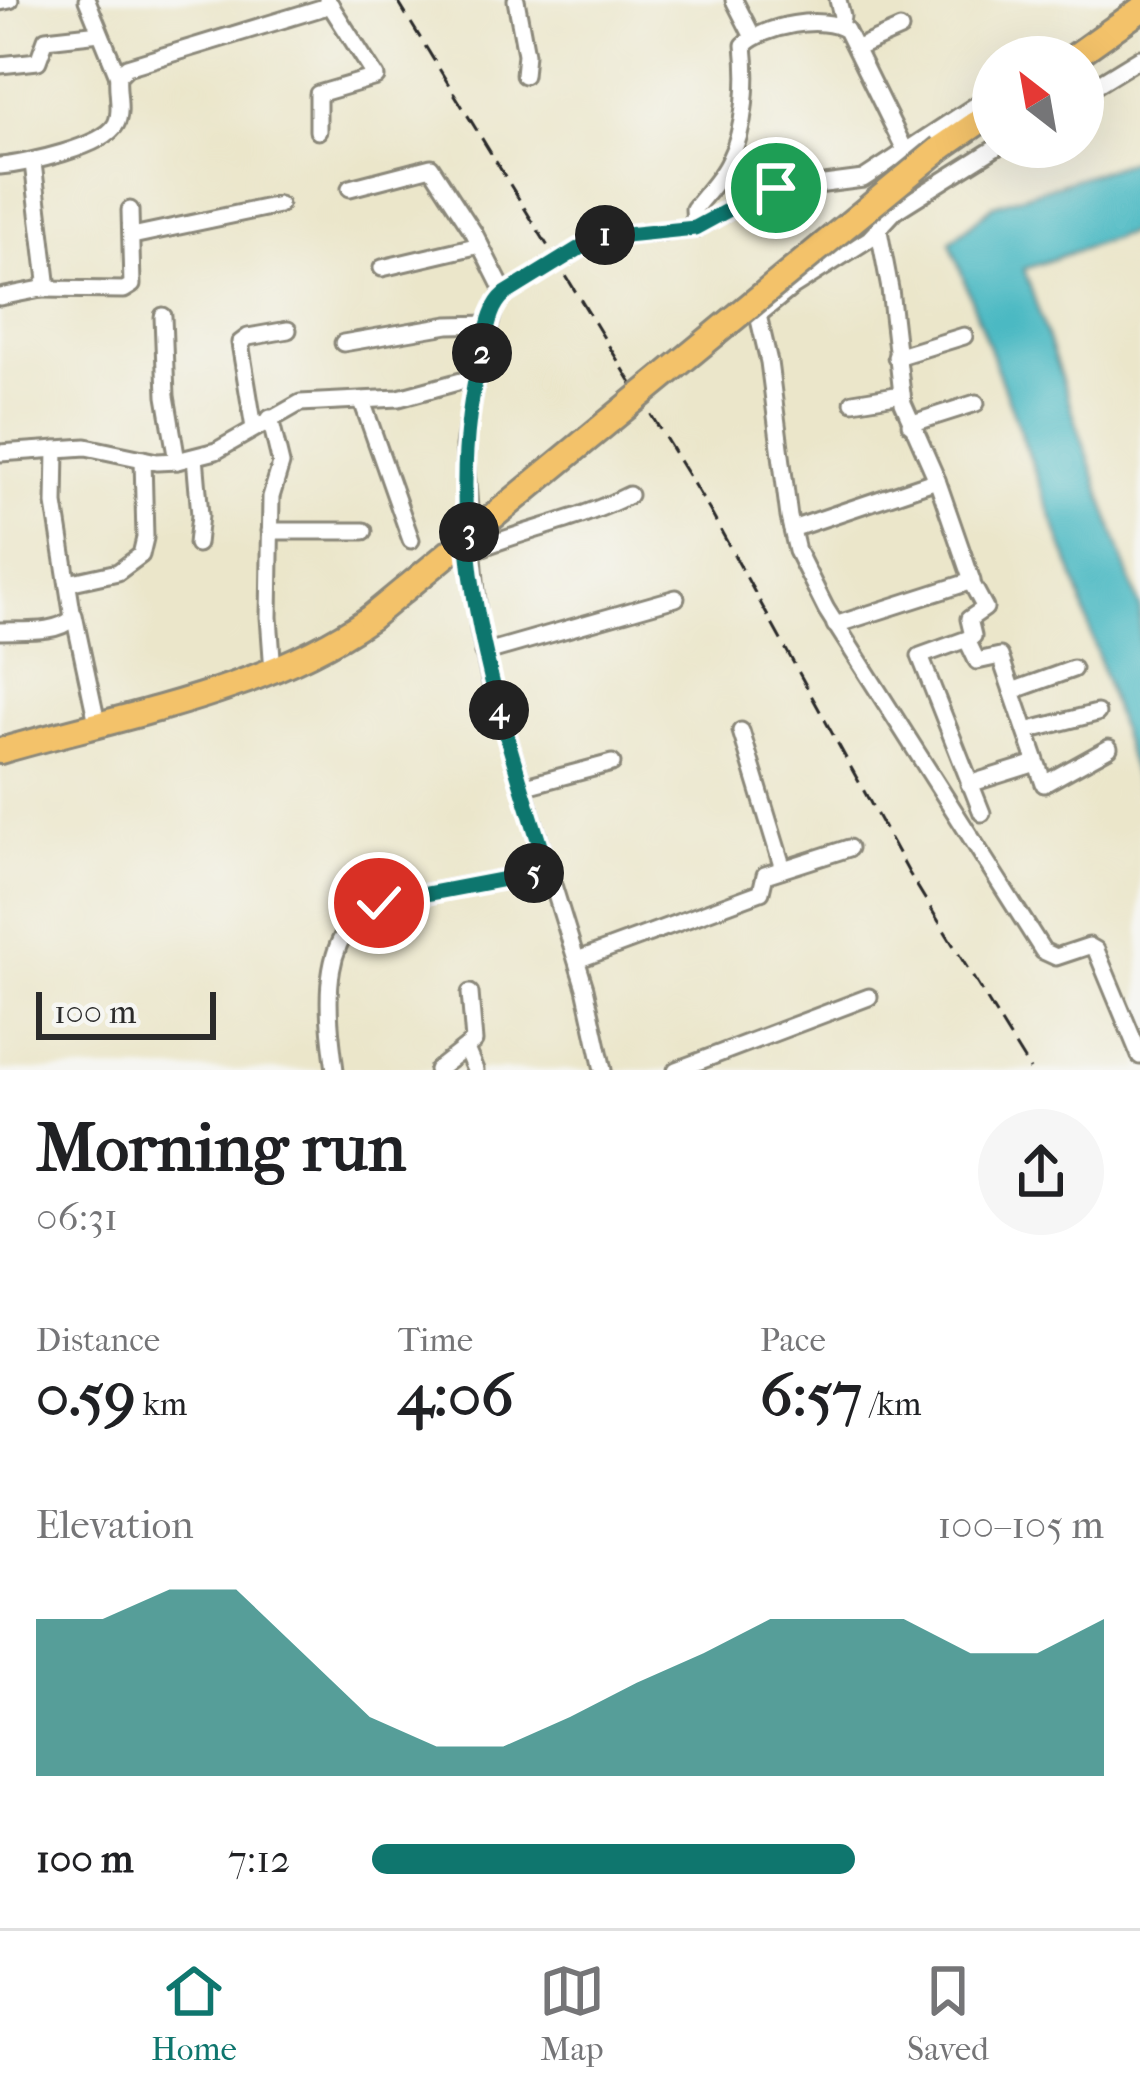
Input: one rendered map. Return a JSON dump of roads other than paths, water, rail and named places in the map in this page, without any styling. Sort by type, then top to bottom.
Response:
[{"type":"highway","points":[[1103,36],[1140,10]]},
{"type":"highway","points":[[0,751],[273,670],[339,640],[972,126]]},
{"type":"street","points":[[0,2],[10,0]]},
{"type":"street","points":[[0,166],[33,163],[114,127],[118,76],[87,0]]},
{"type":"street","points":[[516,0],[526,54],[524,75]]},
{"type":"street","points":[[734,0],[753,37]]},
{"type":"street","points":[[838,0],[839,25]]},
{"type":"street","points":[[1122,0],[1140,10]]},
{"type":"street","points":[[118,76],[128,67],[329,3],[376,77],[319,94],[318,131]]},
{"type":"street","points":[[695,228],[694,209],[722,172],[737,140],[747,75],[744,45],[753,37],[824,21],[839,25],[857,48],[905,150]]},
{"type":"street","points":[[857,48],[900,29]]},
{"type":"street","points":[[0,65],[38,62],[46,39],[100,33]]},
{"type":"street","points":[[1104,80],[1140,58]]},
{"type":"street","points":[[603,1070],[577,960],[483,653],[470,552],[464,446],[495,304],[596,238],[695,228],[764,192],[862,179],[972,107]]},
{"type":"street","points":[[33,163],[47,274],[40,289]]},
{"type":"street","points":[[972,164],[758,315],[792,529],[797,551],[835,625],[1043,951],[1056,957],[1089,946],[1096,950],[1140,1056]]},
{"type":"street","points":[[350,188],[431,166],[505,294]]},
{"type":"street","points":[[862,179],[884,224],[896,357],[910,424],[937,480],[971,582],[985,608],[969,619],[973,633],[968,639],[920,656],[982,813]]},
{"type":"street","points":[[131,236],[279,205]]},
{"type":"street","points":[[0,297],[40,289],[128,288],[135,277],[130,210]]},
{"type":"street","points":[[382,268],[480,245]]},
{"type":"street","points":[[163,316],[166,396],[177,461]]},
{"type":"street","points":[[343,343],[448,325],[490,324]]},
{"type":"street","points":[[273,670],[271,496],[281,464],[262,423],[240,343],[248,337],[288,330]]},
{"type":"street","points":[[896,357],[964,335]]},
{"type":"street","points":[[0,454],[86,447],[177,461],[216,452],[305,402],[400,398],[476,377]]},
{"type":"street","points":[[853,401],[902,394]]},
{"type":"street","points":[[362,401],[411,539]]},
{"type":"street","points":[[910,424],[976,403]]},
{"type":"street","points":[[56,448],[55,504],[97,723]]},
{"type":"street","points":[[195,457],[200,514],[197,544]]},
{"type":"street","points":[[68,584],[118,572],[141,555],[146,538],[143,459]]},
{"type":"street","points":[[792,529],[937,480]]},
{"type":"street","points":[[470,552],[598,511],[629,495]]},
{"type":"street","points":[[270,531],[364,531]]},
{"type":"street","points":[[835,625],[971,582]]},
{"type":"street","points":[[483,653],[676,598]]},
{"type":"street","points":[[0,632],[56,628],[69,624],[73,611]]},
{"type":"street","points":[[968,639],[976,660],[1000,656],[1047,785],[1109,748]]},
{"type":"street","points":[[1012,691],[1073,669]]},
{"type":"street","points":[[1026,731],[1097,713]]},
{"type":"street","points":[[741,730],[783,869]]},
{"type":"street","points":[[522,787],[612,763]]},
{"type":"street","points":[[969,784],[1036,763]]},
{"type":"street","points":[[577,960],[761,892],[763,876],[849,848]]},
{"type":"street","points":[[335,1070],[329,966],[336,947],[368,909],[391,900],[548,871]]},
{"type":"street","points":[[437,1070],[473,1042],[470,993]]},
{"type":"street","points":[[676,1070],[869,998]]},
{"type":"street","points":[[466,1049],[475,1070]]},
{"type":"water","points":[[1140,158],[1140,229],[1024,269],[1140,609],[1140,795],[1073,574],[950,242],[994,205]]},
{"type":"railway","points":[[397,0],[710,511],[909,873],[1030,1070]]}]
